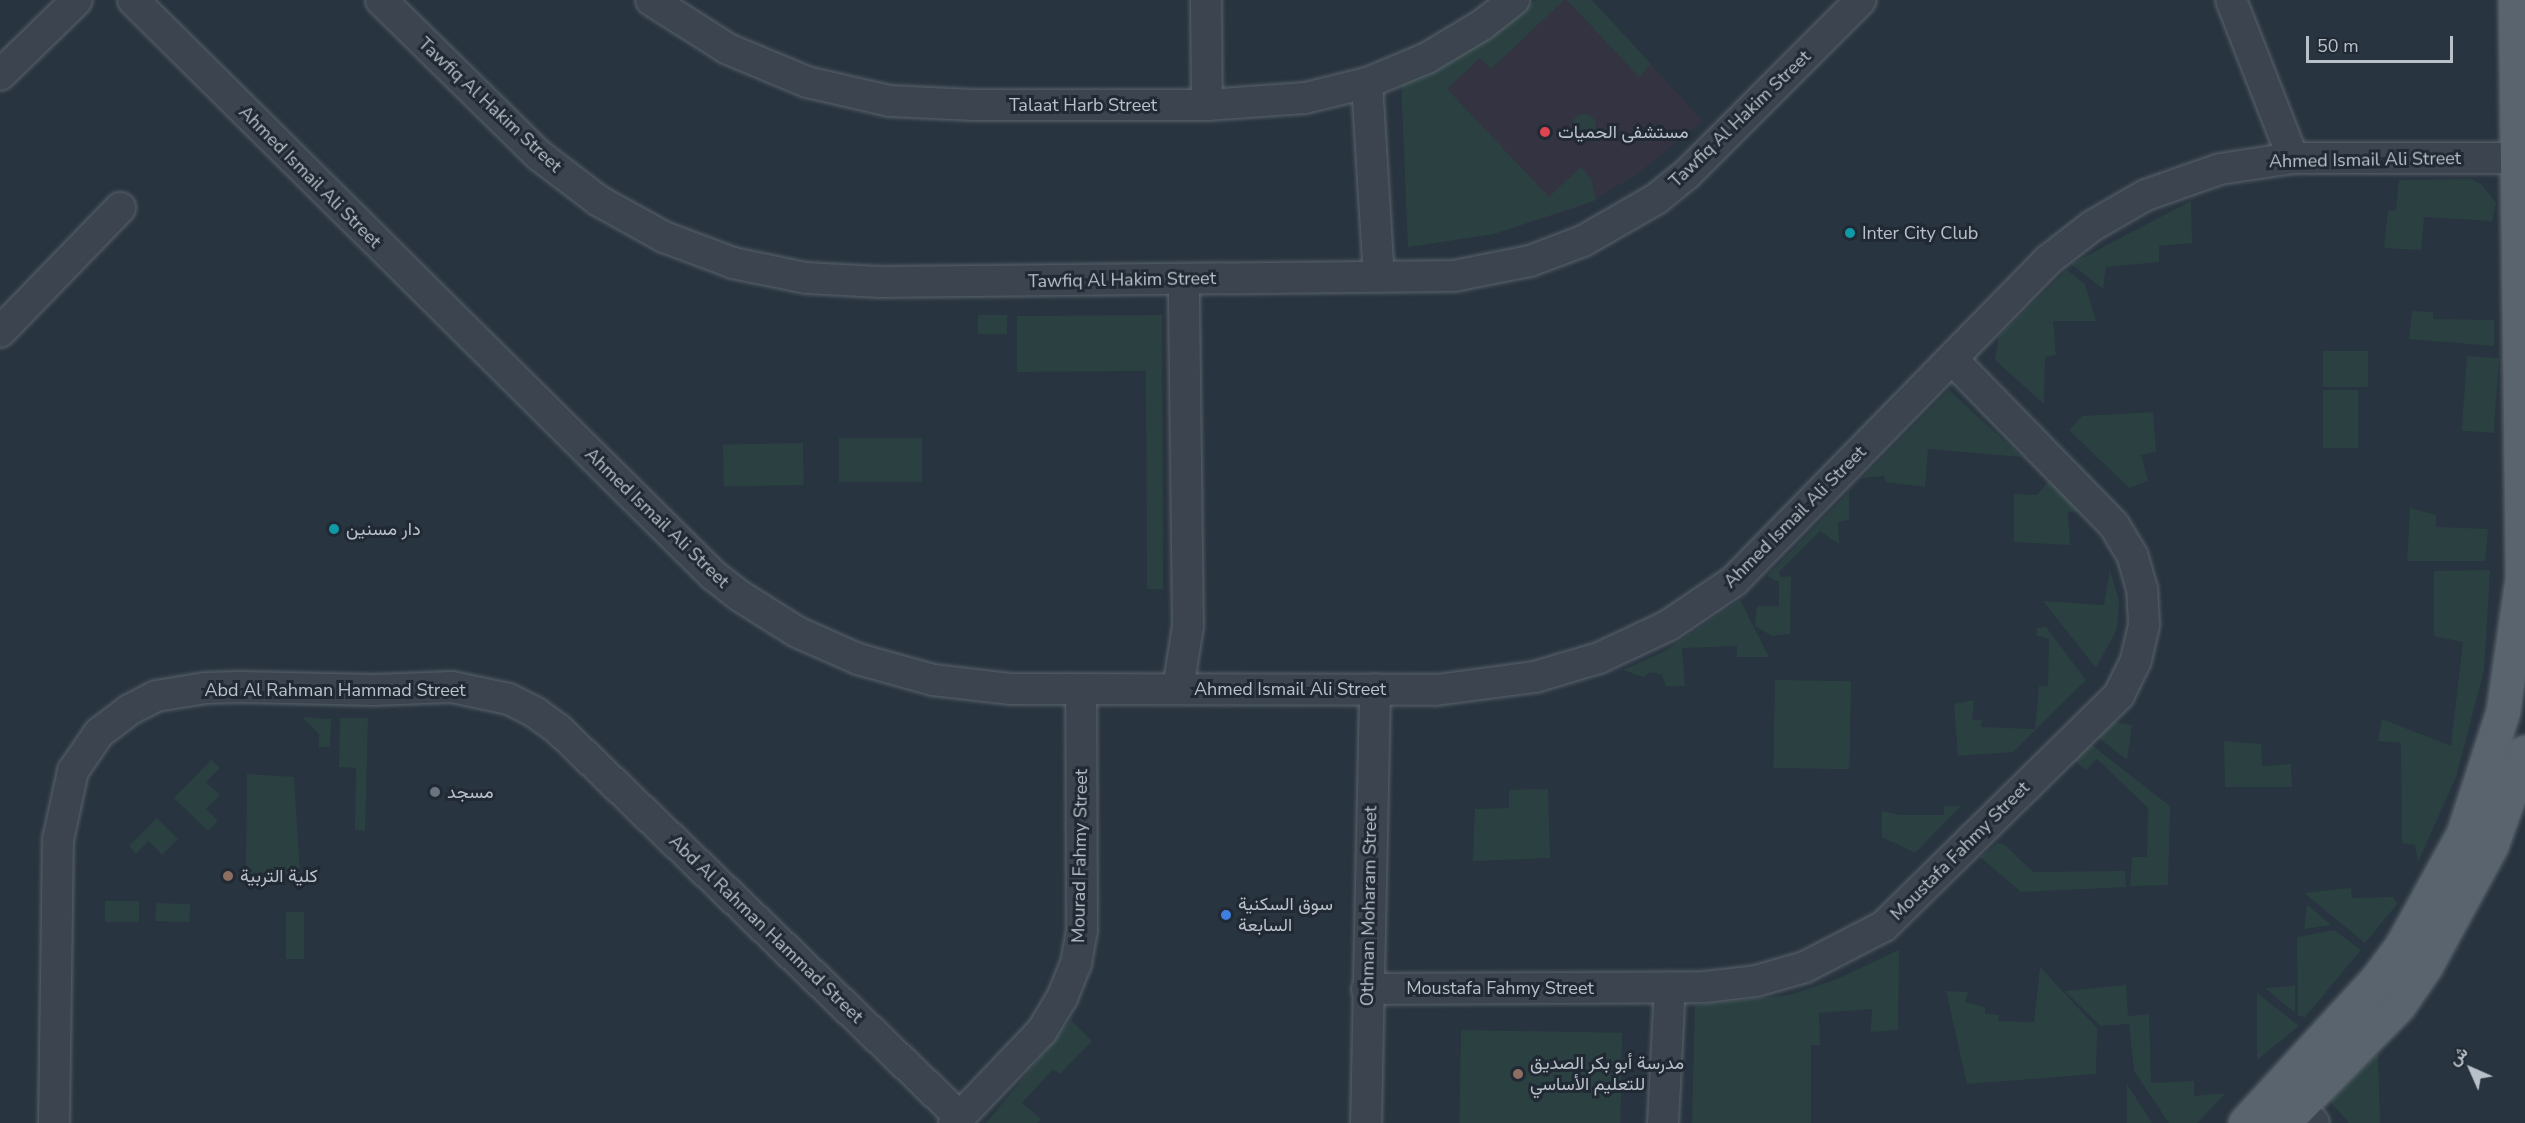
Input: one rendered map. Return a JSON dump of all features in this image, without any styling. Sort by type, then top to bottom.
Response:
[{"type":"main road","points":[[2294,1110],[2377,979],[2402,945],[2445,872],[2478,795],[2503,711],[2518,623],[2523,443],[2521,158],[2515,0]]},
{"type":"main road","points":[[2245,1123],[2294,1110],[2398,1005],[2425,967],[2491,846],[2525,752]]},
{"type":"street","points":[[0,75],[77,0]]},
{"type":"street","name":"Ahmed Ismail Ali Street","points":[[133,0],[705,567],[740,596],[827,646],[895,671],[972,686],[1081,689],[1469,688],[1535,678],[1599,658],[1669,625],[1734,581],[2047,261],[2116,211],[2203,173],[2293,158],[2521,158]]},
{"type":"street","name":"Tawfiq Al Hakim Street","points":[[381,0],[540,156],[599,201],[664,237],[733,263],[806,278],[880,282],[1454,276],[1530,261],[1621,221],[1686,175],[1861,0]]},
{"type":"street","name":"Talaat Harb Street","points":[[651,0],[738,54],[807,82],[848,93],[932,105],[1207,105],[1305,98],[1367,83],[1455,43],[1514,0]]},
{"type":"street","points":[[1206,0],[1207,105]]},
{"type":"street","points":[[2231,0],[2293,158]]},
{"type":"street","points":[[1367,83],[1379,277]]},
{"type":"street","points":[[0,333],[120,208]]},
{"type":"street","points":[[1178,688],[1188,626],[1184,279]]},
{"type":"street","name":"Moustafa Fahmy Street","points":[[1367,989],[1730,985],[1780,975],[1832,956],[1884,926],[2119,696],[2141,642],[2144,606],[2138,571],[2124,539],[1952,359]]},
{"type":"street","name":"Abd Al Rahman Hammad Street","points":[[54,1123],[58,840],[73,771],[99,733],[129,710],[156,696],[206,688],[244,687],[374,690],[452,687],[509,699],[536,713],[559,730],[957,1120]]},
{"type":"street","name":"Mourad Fahmy Street","points":[[957,1120],[1042,1031],[1062,998],[1076,964],[1082,931],[1081,689]]},
{"type":"street","name":"Othman Moharam Street","points":[[1366,1123],[1375,690]]},
{"type":"street","points":[[1663,1123],[1670,987]]},
{"type":"shaded area","name":"مستشفى الحميات","points":[[1536,0],[1592,0],[1703,121],[1636,175],[1583,206],[1494,234],[1408,247],[1433,68],[1497,31]]},
{"type":"green space","points":[[1536,0],[1564,0],[1491,69],[1480,58],[1447,89],[1549,197],[1581,167],[1591,179],[1596,200],[1494,234],[1408,247],[1401,79],[1497,31]]},
{"type":"green space","points":[[1567,0],[1592,0],[1651,64],[1639,77]]},
{"type":"green space","points":[[1584,114],[1592,118],[1596,126],[1592,134],[1584,138],[1576,134],[1572,126],[1576,118]]},
{"type":"green space","points":[[2471,179],[2482,185],[2496,203],[2492,221],[2424,217],[2421,250],[2384,248],[2388,211],[2396,210],[2399,180]]},
{"type":"green space","points":[[2191,201],[2192,243],[2159,246],[2159,262],[2106,267],[2103,289],[2071,264]]},
{"type":"green space","points":[[2067,270],[2085,284],[2096,321],[2053,321],[2056,355],[2045,357],[2044,404],[1995,360],[1999,336]]},
{"type":"green space","points":[[2412,311],[2433,312],[2433,319],[2494,320],[2494,346],[2409,339]]},
{"type":"green space","points":[[978,315],[1007,315],[1007,334],[978,334]]},
{"type":"green space","points":[[1162,315],[1163,589],[1147,589],[1146,371],[1017,372],[1017,316]]},
{"type":"green space","points":[[2323,351],[2368,351],[2368,387],[2323,387]]},
{"type":"green space","points":[[2467,356],[2499,358],[2494,433],[2462,431]]},
{"type":"green space","points":[[1949,390],[2022,457],[1928,449],[1925,487],[1885,482],[1884,476],[1862,478]]},
{"type":"green space","points":[[2323,390],[2358,390],[2358,448],[2323,448]]},
{"type":"green space","points":[[2153,412],[2156,452],[2141,455],[2148,481],[2129,488],[2069,430],[2082,416]]},
{"type":"green space","points":[[839,438],[922,438],[922,482],[839,482]]},
{"type":"green space","points":[[803,443],[804,485],[724,486],[723,444]]},
{"type":"green space","points":[[2051,478],[2086,511],[2068,512],[2070,545],[2014,542],[2014,494],[2037,495]]},
{"type":"green space","points":[[1849,492],[1849,520],[1838,522],[1839,544],[1820,531],[1779,572],[1781,577],[1791,576],[1790,634],[1772,636],[1755,626],[1757,606],[1779,606],[1779,582],[1767,576]]},
{"type":"green space","points":[[2410,508],[2436,515],[2436,527],[2488,529],[2485,561],[2407,561]]},
{"type":"green space","points":[[2110,570],[2119,601],[2117,629],[2096,668],[2043,601],[2104,605]]},
{"type":"green space","points":[[2490,570],[2484,670],[2456,777],[2418,862],[2415,845],[2402,843],[2401,743],[2378,741],[2382,719],[2451,746],[2463,642],[2434,636],[2434,571]]},
{"type":"green space","points":[[1740,600],[1769,657],[1737,657],[1737,646],[1682,648],[1685,686],[1666,686],[1662,675],[1650,672],[1643,677],[1623,670],[1665,651]]},
{"type":"green space","points":[[2046,627],[2086,680],[2013,752],[1958,756],[1954,704],[1974,700],[1972,720],[1982,720],[1981,727],[2035,729],[2039,686],[2048,686],[2049,639],[2036,635],[2037,628]]},
{"type":"green space","points":[[1775,680],[1851,681],[1849,769],[1773,768]]},
{"type":"green space","points":[[302,717],[331,719],[330,747],[319,747],[319,734]]},
{"type":"green space","points":[[340,718],[368,718],[365,831],[355,830],[356,768],[339,767]]},
{"type":"green space","points":[[2114,722],[2132,725],[2127,760],[2098,737]]},
{"type":"green space","points":[[2224,741],[2261,744],[2262,766],[2291,764],[2292,787],[2225,787]]},
{"type":"green space","points":[[2089,743],[2170,806],[2168,885],[2130,886],[2132,857],[2147,857],[2148,808],[2097,759],[2086,770],[2072,759]]},
{"type":"green space","points":[[211,760],[220,768],[206,782],[220,795],[206,809],[218,821],[208,831],[174,798]]},
{"type":"green space","points":[[247,774],[294,777],[300,873],[249,876],[246,873]]},
{"type":"green space","points":[[1548,789],[1550,858],[1473,861],[1475,809],[1509,808],[1509,790]]},
{"type":"green space","points":[[1944,806],[1961,806],[1915,853],[1882,837],[1882,811],[1900,815],[1944,815]]},
{"type":"green space","points":[[157,818],[178,839],[162,855],[149,841],[136,854],[129,846]]},
{"type":"green space","points":[[1998,843],[2005,845],[2033,872],[2125,871],[2126,887],[2021,892],[1980,857]]},
{"type":"green space","points":[[2351,888],[2352,898],[2393,897],[2397,904],[2365,943],[2304,893]]},
{"type":"green space","points":[[105,901],[139,901],[139,922],[105,922]]},
{"type":"green space","points":[[156,903],[190,904],[189,922],[155,921]]},
{"type":"green space","points":[[2307,904],[2331,925],[2304,929]]},
{"type":"green space","points":[[286,912],[304,912],[304,959],[286,959]]},
{"type":"green space","points":[[2334,930],[2361,950],[2305,1017],[2298,1016],[2297,937]]},
{"type":"green space","points":[[1899,950],[1898,1030],[1871,1032],[1872,1009],[1819,1013],[1820,1045],[1811,1045],[1811,1123],[1692,1123],[1695,1005],[1789,995],[1835,980]]},
{"type":"green space","points":[[2040,967],[2097,1028],[2096,1074],[1967,1084],[1946,991],[1968,992],[1965,1002],[1985,1007],[1985,1014],[1999,1015],[1998,1021],[2034,1022]]},
{"type":"green space","points":[[2126,985],[2128,1016],[2149,1014],[2151,1083],[2194,1081],[2194,1096],[2226,1093],[2197,1123],[2169,1123],[2134,1071],[2129,1024],[2100,1026],[2065,991]]},
{"type":"green space","points":[[2295,986],[2295,1013],[2265,988]]},
{"type":"green space","points":[[2257,993],[2299,1026],[2257,1060]]},
{"type":"green space","points":[[1071,1020],[1092,1041],[1060,1074],[1053,1069],[1022,1103],[1041,1119],[1037,1123],[986,1123]]},
{"type":"green space","points":[[1461,1030],[1622,1033],[1620,1123],[1459,1123]]},
{"type":"green space","points":[[2378,1053],[2380,1123],[2349,1123],[2327,1098]]},
{"type":"green space","points":[[2127,1084],[2152,1123],[2127,1123]]},
{"type":"place","name":"مستشفى الحميات","points":[[1545,132]]},
{"type":"place","name":"Inter City Club","points":[[1850,233]]},
{"type":"place","name":"دار مسنين","points":[[334,529]]},
{"type":"place","name":"مسجد","points":[[435,792]]},
{"type":"place","name":"كلية التربية","points":[[228,876]]},
{"type":"place","name":"سوق السكنية السابعة","points":[[1226,915]]},
{"type":"place","name":"مدرسة أبو بكر الصديق للتعليم الأساسي","points":[[1518,1074]]}]
